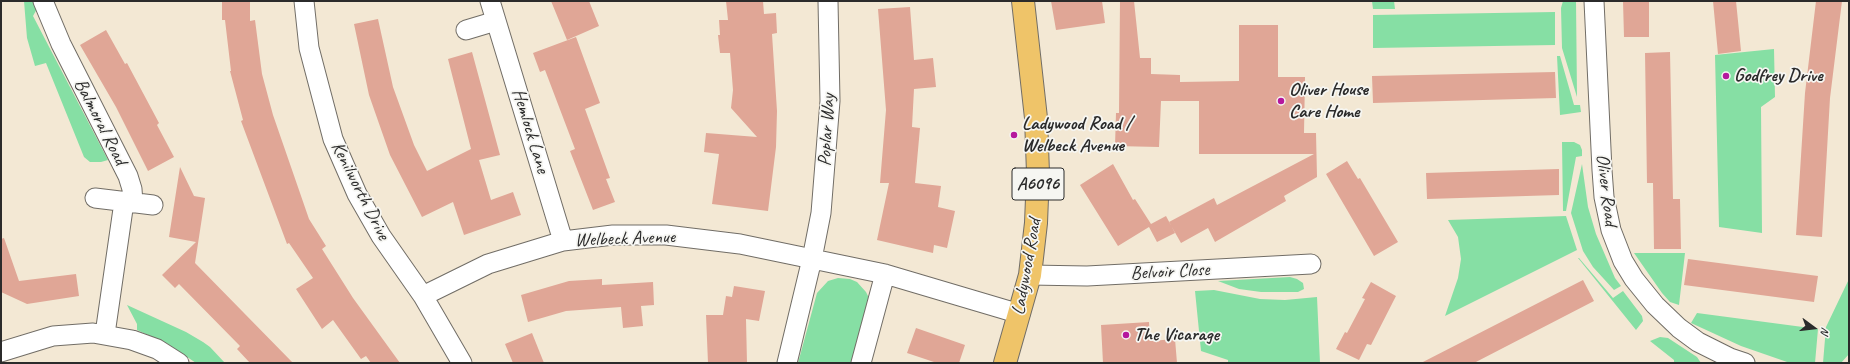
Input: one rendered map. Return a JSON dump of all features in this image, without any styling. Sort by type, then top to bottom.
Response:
[{"type":"main road","name":"Ladywood Road","points":[[1005,363],[1030,275],[1036,223],[1038,174],[1036,118],[1023,1]]},
{"type":"street","name":"Balmoral Road","points":[[43,1],[61,44],[128,176],[132,189],[105,334]]},
{"type":"street","name":"Kenilworth Drive","points":[[304,1],[309,48],[333,139],[357,194],[381,236],[423,296],[462,363]]},
{"type":"street","name":"Hemlock Lane","points":[[490,1],[563,241]]},
{"type":"street","name":"Poplar Way","points":[[812,259],[821,213],[830,101],[828,1]]},
{"type":"street","name":"Oliver Road","points":[[1594,1],[1604,191],[1610,230],[1623,261],[1634,279],[1655,305],[1679,328],[1698,342],[1745,363]]},
{"type":"street","points":[[466,30],[496,21]]},
{"type":"street","points":[[95,198],[153,205]]},
{"type":"street","name":"Welbeck Avenue","points":[[423,296],[488,264],[563,241],[613,235],[666,235],[740,244],[886,274],[1020,314]]},
{"type":"street","points":[[787,363],[812,259]]},
{"type":"street","name":"Belvoir Close","points":[[1030,275],[1088,276],[1310,264]]},
{"type":"street","points":[[861,363],[886,274]]},
{"type":"street","points":[[1,352],[53,336],[93,333],[132,340],[157,350],[179,363]]},
{"type":"green space","points":[[24,1],[37,1],[38,7],[33,16],[108,160],[101,162],[90,162],[84,157],[46,63],[35,66],[27,38]]},
{"type":"green space","points":[[1372,1],[1394,1],[1395,9],[1373,9]]},
{"type":"green space","points":[[1563,1],[1576,1],[1577,97],[1562,48],[1561,8]]},
{"type":"green space","points":[[1555,12],[1555,45],[1373,48],[1373,15]]},
{"type":"green space","points":[[1774,49],[1775,97],[1761,107],[1762,233],[1719,227],[1715,55]]},
{"type":"green space","points":[[1557,56],[1560,56],[1574,105],[1580,105],[1581,112],[1560,115]]},
{"type":"green space","points":[[1562,142],[1574,142],[1580,145],[1582,150],[1582,156],[1576,157],[1566,211],[1563,211]]},
{"type":"green space","points":[[1582,164],[1588,207],[1596,234],[1615,278],[1621,286],[1614,290],[1593,267],[1583,251],[1571,213]]},
{"type":"green space","points":[[1566,216],[1577,250],[1445,316],[1458,278],[1461,259],[1458,237],[1448,220]]},
{"type":"green space","points":[[1634,253],[1685,253],[1679,305],[1670,302],[1662,293]]},
{"type":"green space","points":[[1578,258],[1613,298],[1623,291],[1642,316],[1643,321],[1636,330]]},
{"type":"green space","points":[[1290,277],[1303,283],[1304,289],[1298,292],[1261,292],[1239,289],[1218,281]]},
{"type":"green space","points":[[838,278],[850,279],[857,282],[866,292],[871,302],[854,363],[798,363],[817,293],[828,281]]},
{"type":"green space","points":[[1849,279],[1849,354],[1841,363],[1823,363],[1826,327]]},
{"type":"green space","points":[[1214,290],[1260,299],[1285,300],[1317,297],[1320,363],[1228,363],[1228,360],[1201,351],[1195,291]]},
{"type":"green space","points":[[127,305],[186,332],[203,342],[210,347],[225,363],[196,363],[168,344],[137,330],[137,324]]},
{"type":"green space","points":[[1697,313],[1818,329],[1815,363],[1790,363],[1741,346],[1691,323]]},
{"type":"green space","points":[[1660,337],[1668,338],[1697,357],[1701,363],[1674,363],[1674,360],[1650,341]]},
{"type":"building","points":[[222,1],[250,1],[250,21],[255,20],[262,74],[273,115],[309,219],[326,246],[322,249],[353,298],[400,363],[371,363],[366,356],[361,359],[333,320],[322,329],[296,289],[313,278],[289,243],[287,244],[241,121],[243,120],[230,71],[225,20],[222,20]]},
{"type":"building","points":[[551,1],[589,1],[599,26],[567,40]]},
{"type":"building","points":[[726,1],[763,1],[764,14],[776,13],[777,33],[772,34],[777,111],[776,147],[768,211],[712,204],[719,154],[704,152],[706,133],[757,137],[731,108],[733,90],[730,53],[720,53],[718,35],[720,35],[719,20],[728,20]]},
{"type":"building","points":[[1051,1],[1102,1],[1105,23],[1056,30]]},
{"type":"building","points":[[1120,1],[1134,1],[1140,58],[1151,58],[1151,74],[1180,75],[1180,82],[1239,81],[1239,25],[1278,25],[1278,77],[1305,77],[1304,133],[1316,133],[1317,177],[1284,196],[1286,201],[1215,242],[1208,228],[1181,243],[1169,222],[1214,198],[1217,205],[1314,154],[1199,154],[1199,101],[1161,101],[1159,147],[1115,146],[1116,113],[1119,113]]},
{"type":"building","points":[[1623,1],[1649,1],[1649,37],[1624,37]]},
{"type":"building","points":[[1713,1],[1736,1],[1741,51],[1718,54]]},
{"type":"building","points":[[1816,1],[1842,1],[1830,98],[1822,237],[1796,235],[1805,93]]},
{"type":"building","points":[[910,7],[914,60],[933,58],[936,87],[914,89],[912,127],[920,128],[915,183],[941,186],[938,207],[955,211],[947,248],[934,245],[933,253],[877,240],[889,183],[880,183],[886,110],[878,9]]},
{"type":"building","points":[[378,19],[393,87],[414,145],[427,171],[471,149],[448,59],[472,52],[500,155],[479,160],[491,200],[513,192],[521,215],[464,235],[453,202],[422,217],[390,155],[369,95],[354,24]]},
{"type":"building","points":[[106,30],[125,64],[127,63],[159,123],[157,125],[174,157],[148,171],[116,107],[80,45]]},
{"type":"building","points":[[576,37],[600,103],[585,109],[610,178],[606,179],[615,202],[593,210],[570,151],[575,149],[545,70],[540,72],[533,53]]},
{"type":"building","points":[[1670,52],[1673,199],[1680,199],[1681,249],[1654,249],[1653,183],[1647,183],[1645,53]]},
{"type":"building","points":[[1555,72],[1556,98],[1373,103],[1372,76]]},
{"type":"building","points":[[1347,161],[1358,179],[1360,178],[1398,242],[1374,256],[1326,174]]},
{"type":"building","points":[[1113,164],[1133,200],[1135,199],[1151,224],[1166,216],[1175,233],[1157,242],[1149,227],[1118,246],[1080,185]]},
{"type":"building","points":[[180,167],[194,196],[205,198],[195,263],[293,363],[250,363],[237,349],[240,346],[179,284],[175,288],[162,275],[196,242],[169,237]]},
{"type":"building","points":[[1559,169],[1559,195],[1427,199],[1426,173]]},
{"type":"building","points":[[4,238],[19,281],[76,274],[79,296],[27,304],[1,292],[1,239]]},
{"type":"building","points":[[1688,259],[1818,276],[1814,302],[1684,285]]},
{"type":"building","points":[[602,279],[602,285],[653,282],[654,305],[641,306],[643,326],[623,328],[621,307],[566,311],[528,322],[521,295],[569,281]]},
{"type":"building","points":[[1583,280],[1594,301],[1474,363],[1421,363]]},
{"type":"building","points":[[1371,282],[1396,296],[1371,345],[1367,344],[1359,360],[1336,349],[1345,332],[1347,333],[1365,299],[1362,298]]},
{"type":"building","points":[[734,286],[765,291],[759,321],[746,319],[747,363],[708,363],[706,315],[723,315],[726,296],[732,297]]},
{"type":"building","name":"The Vicarage","points":[[1149,322],[1150,341],[1175,339],[1177,363],[1103,363],[1101,325]]},
{"type":"building","points":[[916,328],[965,345],[959,363],[937,363],[907,353]]},
{"type":"building","points":[[532,333],[544,363],[513,363],[505,344]]},
{"type":"place","name":"Godfrey Drive","points":[[1726,76]]},
{"type":"place","name":"Oliver House Care Home","points":[[1281,101]]},
{"type":"place","name":"Ladywood Road / Welbeck Avenue","points":[[1014,135]]},
{"type":"place","name":"The Vicarage","points":[[1126,335]]}]
